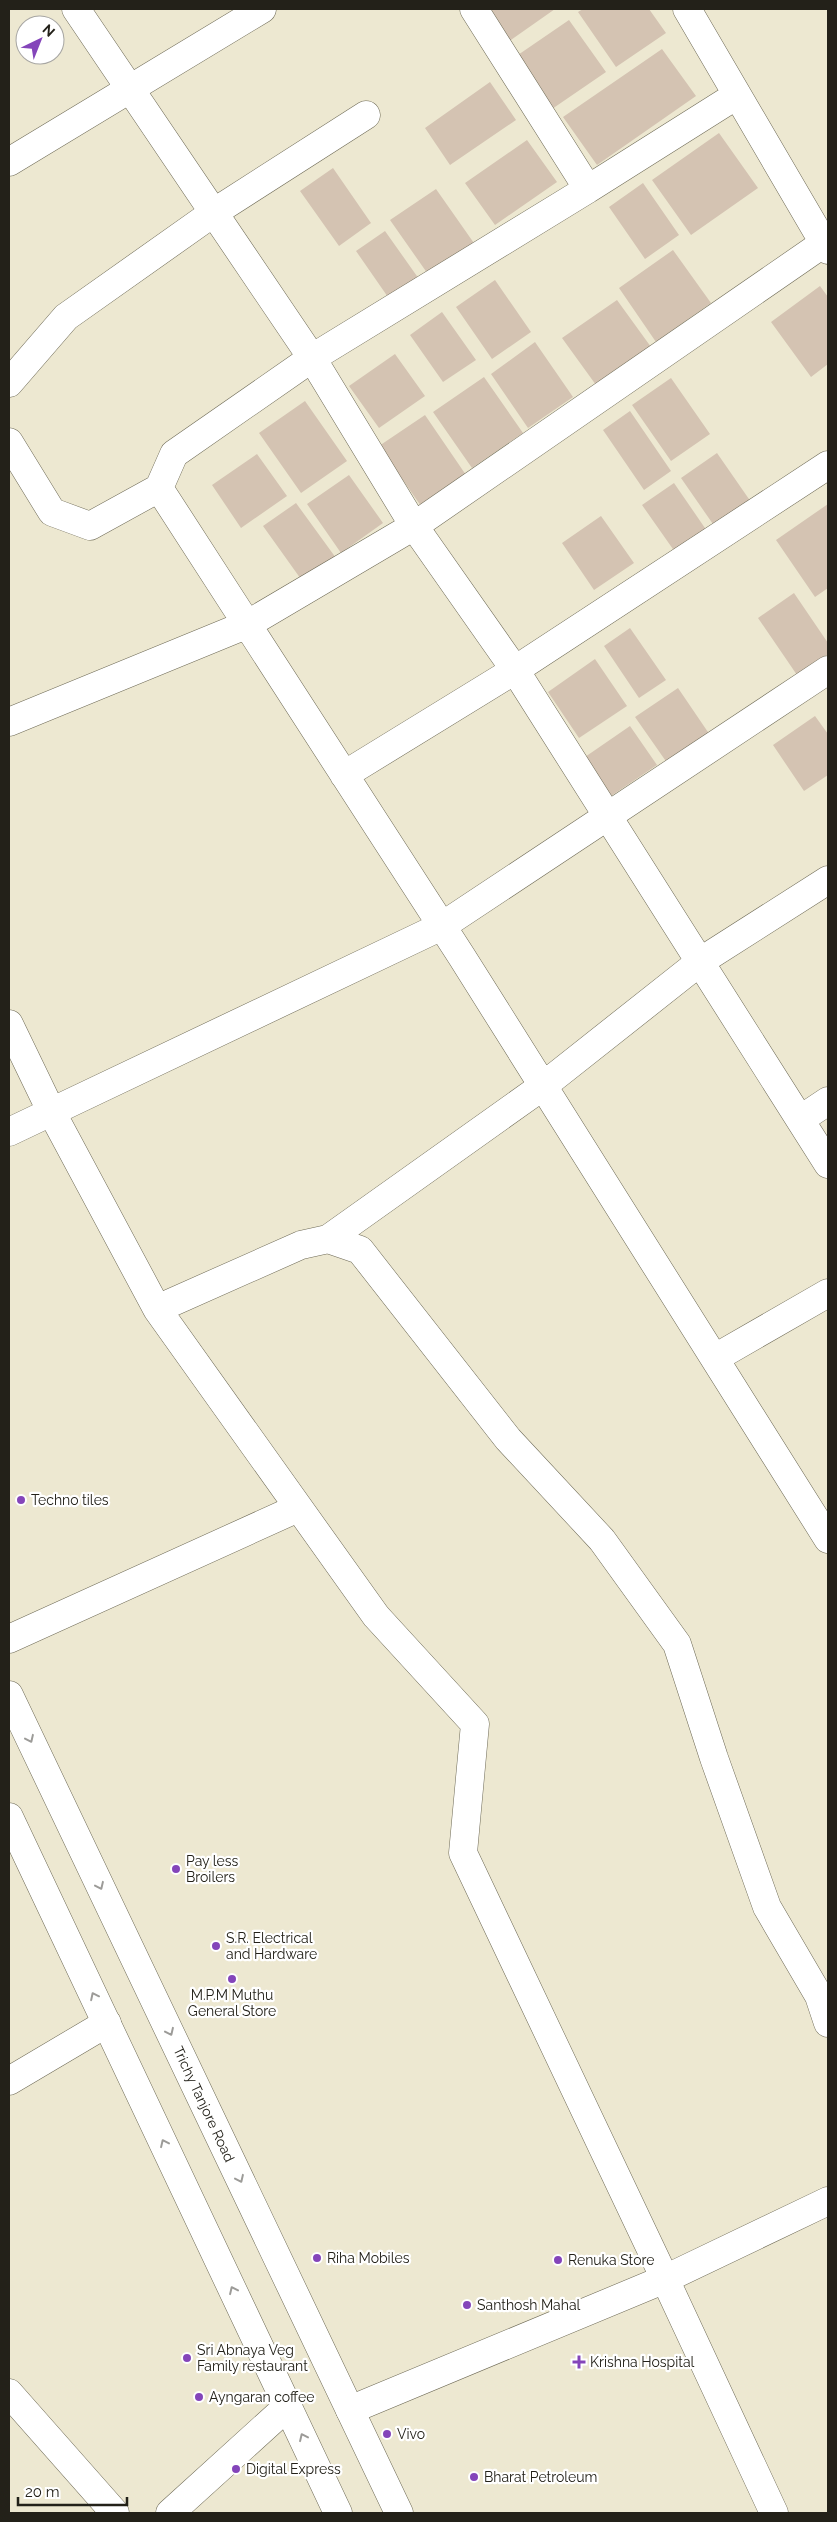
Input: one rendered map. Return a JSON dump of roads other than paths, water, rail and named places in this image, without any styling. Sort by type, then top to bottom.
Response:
[{"type":"main road","points":[[76,9],[312,358],[414,526],[515,670],[828,1164]]},
{"type":"main road","points":[[9,162],[262,9]]},
{"type":"main road","points":[[474,9],[588,188]]},
{"type":"main road","points":[[9,722],[248,624],[414,526],[826,247],[687,9]]},
{"type":"main road","points":[[9,442],[52,512],[90,526],[159,488],[174,454],[312,358],[737,95]]},
{"type":"main road","points":[[9,383],[66,317],[213,214],[366,115]]},
{"type":"main road","points":[[344,775],[515,670],[828,464]]},
{"type":"main road","points":[[159,488],[442,926],[828,1539]]},
{"type":"main road","points":[[9,1132],[442,926],[828,670]]},
{"type":"main road","points":[[157,1309],[301,1245],[328,1239],[543,1086],[700,961],[828,880]]},
{"type":"main road","points":[[9,1024],[51,1111],[157,1309],[376,1616],[475,1724],[463,1853],[774,2513]]},
{"type":"main road","points":[[801,1119],[828,1101]]},
{"type":"main road","points":[[328,1239],[360,1250],[508,1439],[602,1540],[677,1644],[714,1758],[767,1907],[824,1993],[828,2023]]},
{"type":"main road","points":[[715,1358],[828,1293]]},
{"type":"main road","points":[[9,1639],[298,1508]]},
{"type":"main road","name":"Trichy Tanjore Road","points":[[9,1695],[399,2513]]},
{"type":"main road","points":[[9,1817],[338,2513]]},
{"type":"main road","points":[[9,2080],[107,2023]]},
{"type":"main road","points":[[350,2410],[665,2279],[828,2201]]},
{"type":"main road","points":[[9,2393],[115,2513]]},
{"type":"main road","points":[[170,2513],[288,2406]]},
{"type":"place","name":"Techno tiles","points":[[21,1500]]},
{"type":"place","name":"Pay less Broilers","points":[[176,1869]]},
{"type":"place","name":"S.R. Electrical and Hardware","points":[[216,1946]]},
{"type":"place","name":"M.P.M Muthu General Store","points":[[232,1979]]},
{"type":"place","name":"Riha Mobiles","points":[[317,2258]]},
{"type":"place","name":"Renuka Store","points":[[558,2260]]},
{"type":"place","name":"Santhosh Mahal","points":[[467,2305]]},
{"type":"place","name":"Sri Abnaya Veg Family restaurant","points":[[187,2358]]},
{"type":"place","name":"Krishna Hospital","points":[[579,2362]]},
{"type":"place","name":"Ayngaran coffee","points":[[199,2397]]},
{"type":"place","name":"Vivo","points":[[387,2434]]},
{"type":"place","name":"Digital Express","points":[[236,2469]]},
{"type":"place","name":"Bharat Petroleum","points":[[474,2477]]}]
